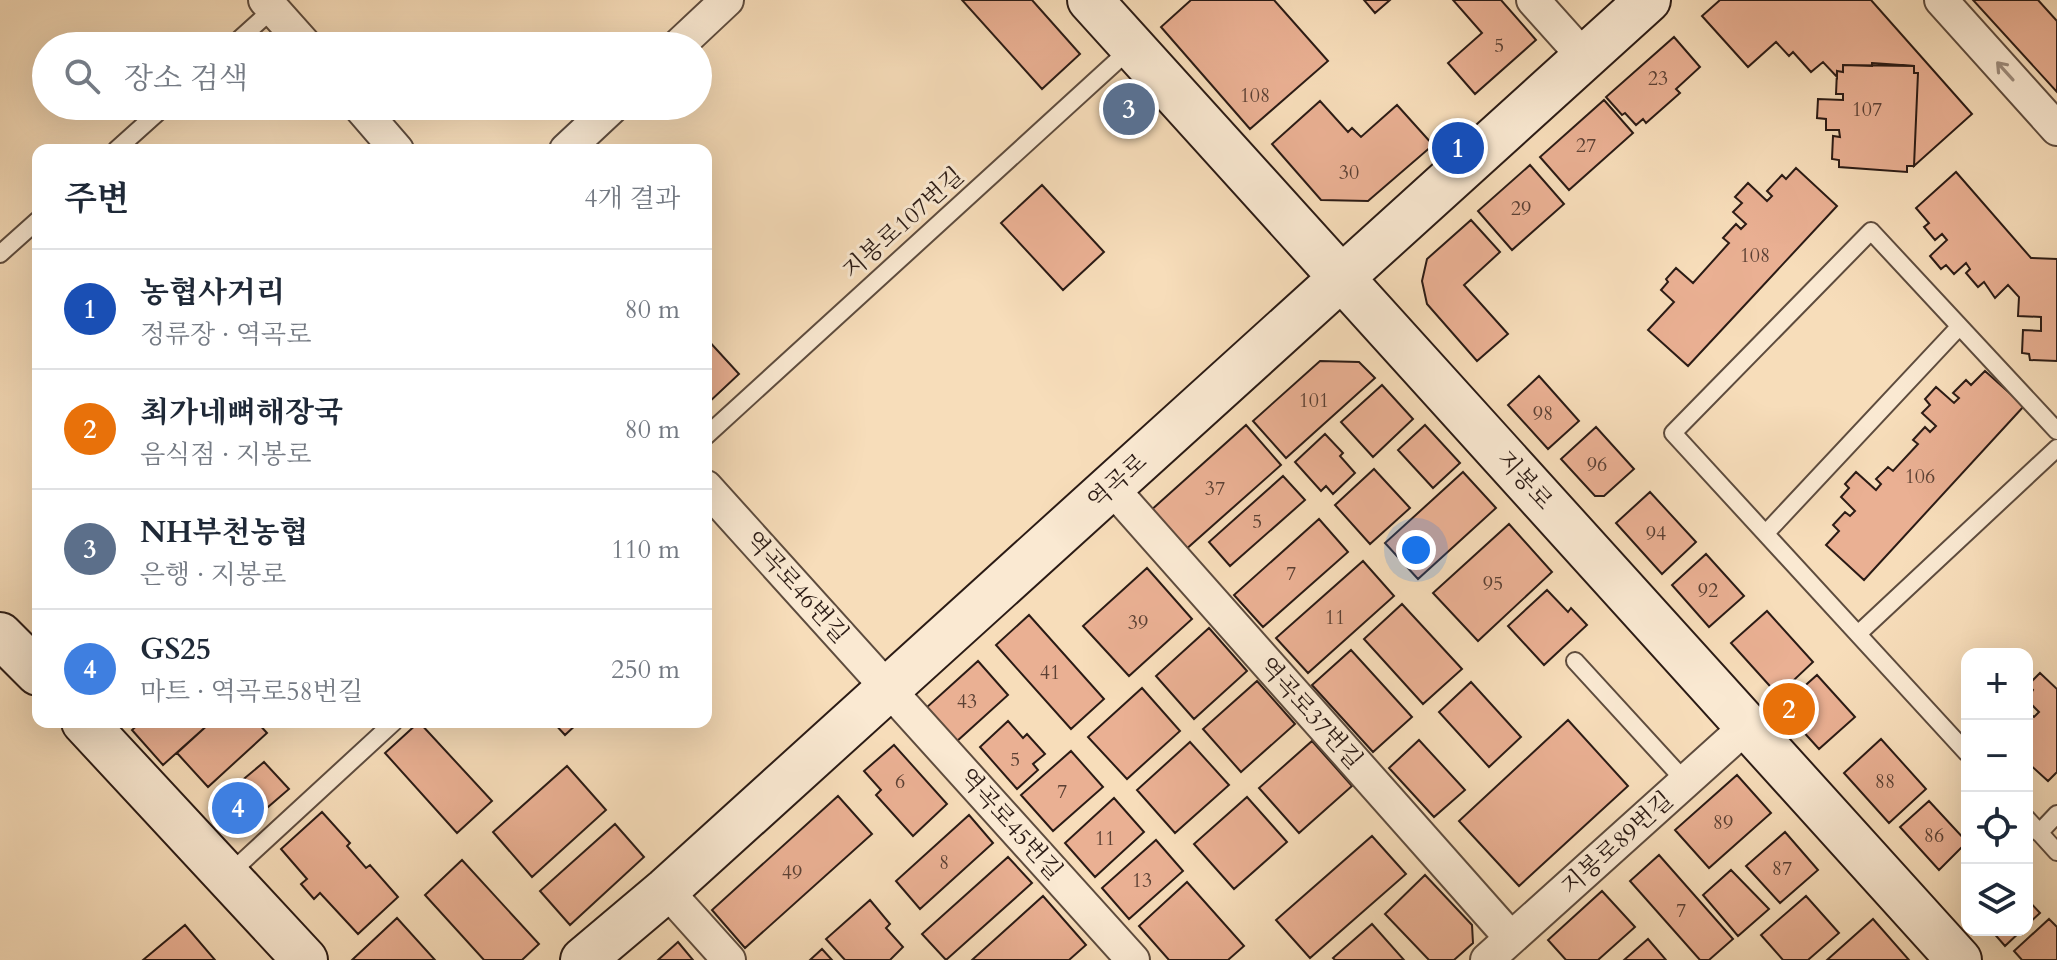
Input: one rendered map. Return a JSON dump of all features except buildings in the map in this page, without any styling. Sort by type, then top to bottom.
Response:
[{"type":"street","points":[[693,32],[727,0]]},
{"type":"street","name":"지봉로","points":[[1090,0],[1747,726],[1948,956]]},
{"type":"street","points":[[1533,0],[1585,58]]},
{"type":"street","name":"역곡로","points":[[583,960],[666,890],[1648,0]]},
{"type":"street","points":[[1941,0],[2057,129]]},
{"type":"street","points":[[274,3],[296,32]]},
{"type":"street","points":[[371,120],[392,144]]},
{"type":"street","points":[[572,144],[598,120]]},
{"type":"street","name":"역곡로37번길","points":[[1111,487],[1511,938]]},
{"type":"street","name":"역곡로46번길","points":[[712,494],[888,688]]},
{"type":"street","name":"역곡로45번길","points":[[888,688],[1133,960]]},
{"type":"street","name":"지봉로89번길","points":[[1487,960],[1747,726]]},
{"type":"street","points":[[90,728],[305,960]]},
{"type":"street","points":[[666,890],[729,960]]},
{"type":"lane","points":[[246,32],[274,3]]},
{"type":"lane","name":"지봉로107번길","points":[[712,431],[1133,46]]},
{"type":"lane","points":[[123,144],[149,120]]},
{"type":"lane","points":[[0,254],[32,225]]},
{"type":"lane","points":[[1961,746],[1673,433],[1871,231],[2057,431]]},
{"type":"lane","points":[[1766,533],[1959,327]]},
{"type":"lane","points":[[1858,634],[2057,448]]},
{"type":"lane","points":[[1575,661],[1685,781]]},
{"type":"lane","points":[[228,875],[387,728]]},
{"type":"lane","points":[[2039,833],[2057,814]]},
{"type":"lane","points":[[2033,826],[2057,852]]},
{"type":"place","name":"NH부천농협","points":[[1129,109]]},
{"type":"place","name":"농협사거리","points":[[1458,148]]},
{"type":"place","name":"최가네뼈해장국","points":[[1789,709]]},
{"type":"place","name":"GS25","points":[[238,808]]}]
